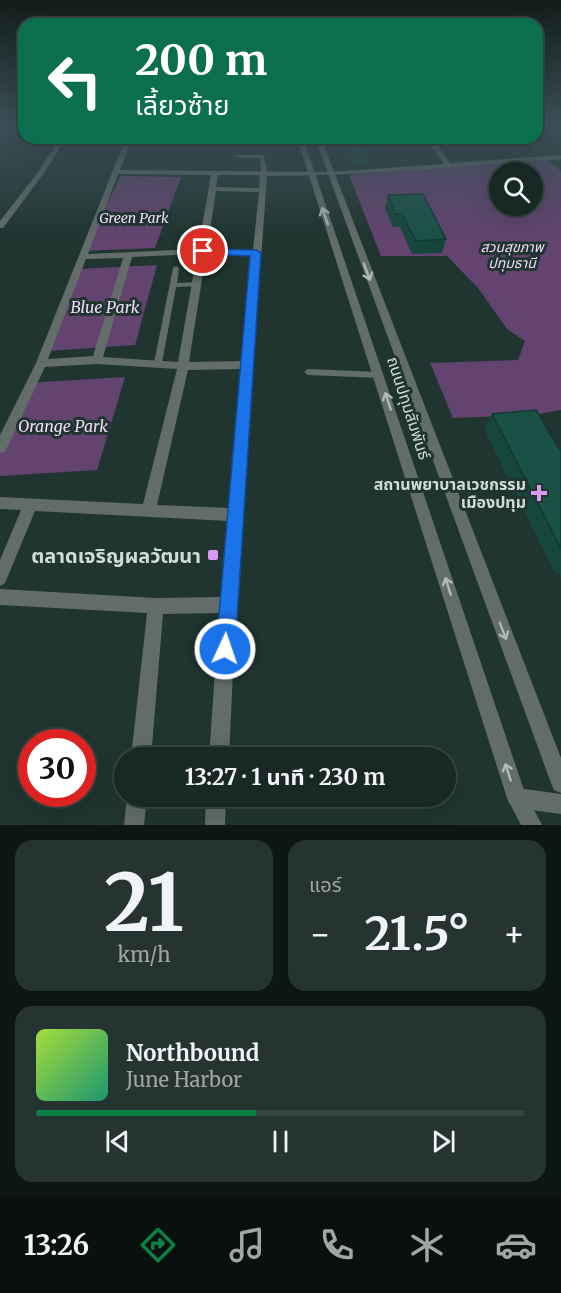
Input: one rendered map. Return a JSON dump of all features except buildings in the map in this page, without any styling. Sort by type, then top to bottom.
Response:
[{"type":"street","points":[[0,226],[48,162]]},
{"type":"street","points":[[0,448],[41,363],[81,257],[121,162]]},
{"type":"street","name":"ถนนปทุมสัมพันธ์","points":[[307,162],[379,375],[516,798],[532,825]]},
{"type":"street","name":"ถนนปทุมสัมพันธ์","points":[[326,162],[561,783]]},
{"type":"street","points":[[446,162],[449,166]]},
{"type":"street","points":[[118,172],[310,172],[330,174],[493,162]]},
{"type":"street","points":[[149,510],[183,366],[215,172]]},
{"type":"street","points":[[220,747],[228,605],[260,190],[264,172]]},
{"type":"street","points":[[213,189],[260,190]]},
{"type":"street","points":[[81,257],[203,251],[256,253]]},
{"type":"street","points":[[97,360],[128,256]]},
{"type":"street","points":[[41,363],[97,360],[183,366],[247,365]]},
{"type":"street","points":[[0,503],[235,516]]},
{"type":"street","points":[[0,578],[31,504]]},
{"type":"street","points":[[0,597],[156,606],[228,605]]},
{"type":"street","points":[[142,747],[156,606]]},
{"type":"street","points":[[516,798],[561,804]]},
{"type":"street","points":[[134,825],[136,807]]},
{"type":"street","points":[[214,825],[215,807]]},
{"type":"lane","points":[[263,162],[264,172]]},
{"type":"lane","points":[[158,363],[176,268]]},
{"type":"lane","points":[[173,285],[198,284]]},
{"type":"lane","points":[[308,372],[379,375]]},
{"type":"green space","name":"สวนสุขภาพ ปทุมธานี","points":[[543,162],[550,162],[561,171],[561,410],[533,415],[453,418],[430,363],[518,360],[525,341],[507,329],[478,288],[447,256],[381,256],[349,175],[489,164],[489,216],[543,216]]},
{"type":"green space","name":"Green Park","points":[[121,176],[181,177],[155,248],[83,251]]},
{"type":"green space","name":"Blue Park","points":[[157,265],[135,345],[48,351],[78,269]]},
{"type":"green space","name":"Orange Park","points":[[125,377],[97,470],[0,476],[0,450],[27,383]]},
{"type":"place","name":"สถานพยาบาลเวชกรรม เมืองปทุม","points":[[539,493]]},
{"type":"place","name":"ตลาดเจริญผลวัฒนา","points":[[213,555]]},
{"type":"route","points":[[203,251],[256,253],[225,649]]}]
